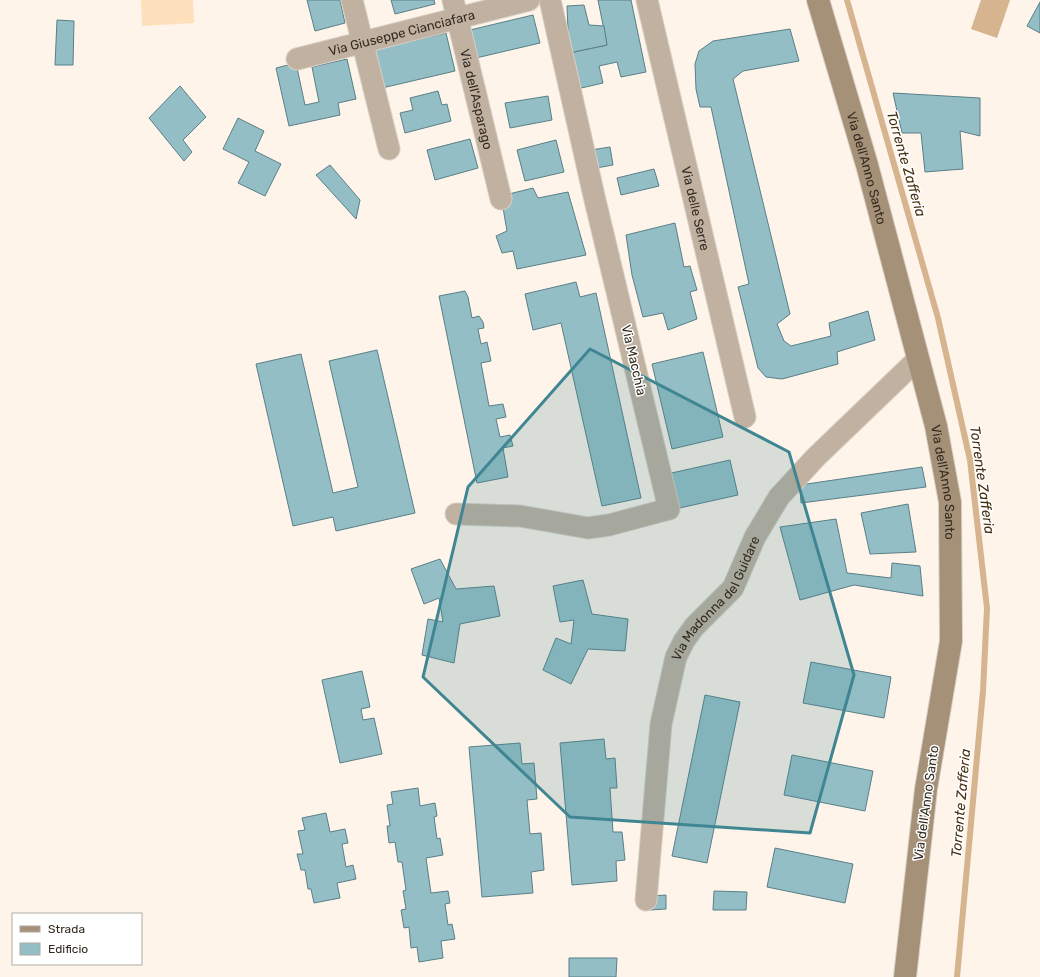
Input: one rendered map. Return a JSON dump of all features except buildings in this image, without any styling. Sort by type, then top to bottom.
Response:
[{"type":"street","points":[[352,0],[389,149]]},
{"type":"street","name":"Via Giuseppe Cianciafara","points":[[297,60],[362,42],[455,10],[529,0]]},
{"type":"street","name":"Via Macchia","points":[[456,514],[520,516],[588,528],[609,525],[669,508],[594,196],[550,0]]},
{"type":"street","name":"Via delle Serre","points":[[647,0],[745,417]]},
{"type":"street","name":"Via dell'Anno Santo","points":[[818,0],[867,165],[936,426],[950,502],[952,610],[951,640],[926,789],[905,977]]},
{"type":"street","name":"Via dell'Asparago","points":[[455,10],[501,199]]},
{"type":"street","name":"Via Madonna del Guidare","points":[[646,900],[661,724],[676,657],[684,641],[694,628],[733,588],[755,537],[779,497],[816,457],[918,359]]},
{"type":"highlighted area","points":[[590,349],[789,452],[854,675],[810,833],[570,817],[423,677],[468,487]]},
{"type":"shaded area","points":[[141,0],[193,0],[194,23],[142,26]]},
{"type":"shaded area","points":[[981,0],[1010,0],[997,38],[971,29]]},
{"type":"waterway","name":"Torrente Zafferia","points":[[847,0],[938,318],[970,460],[987,608],[983,691],[957,977]]}]
